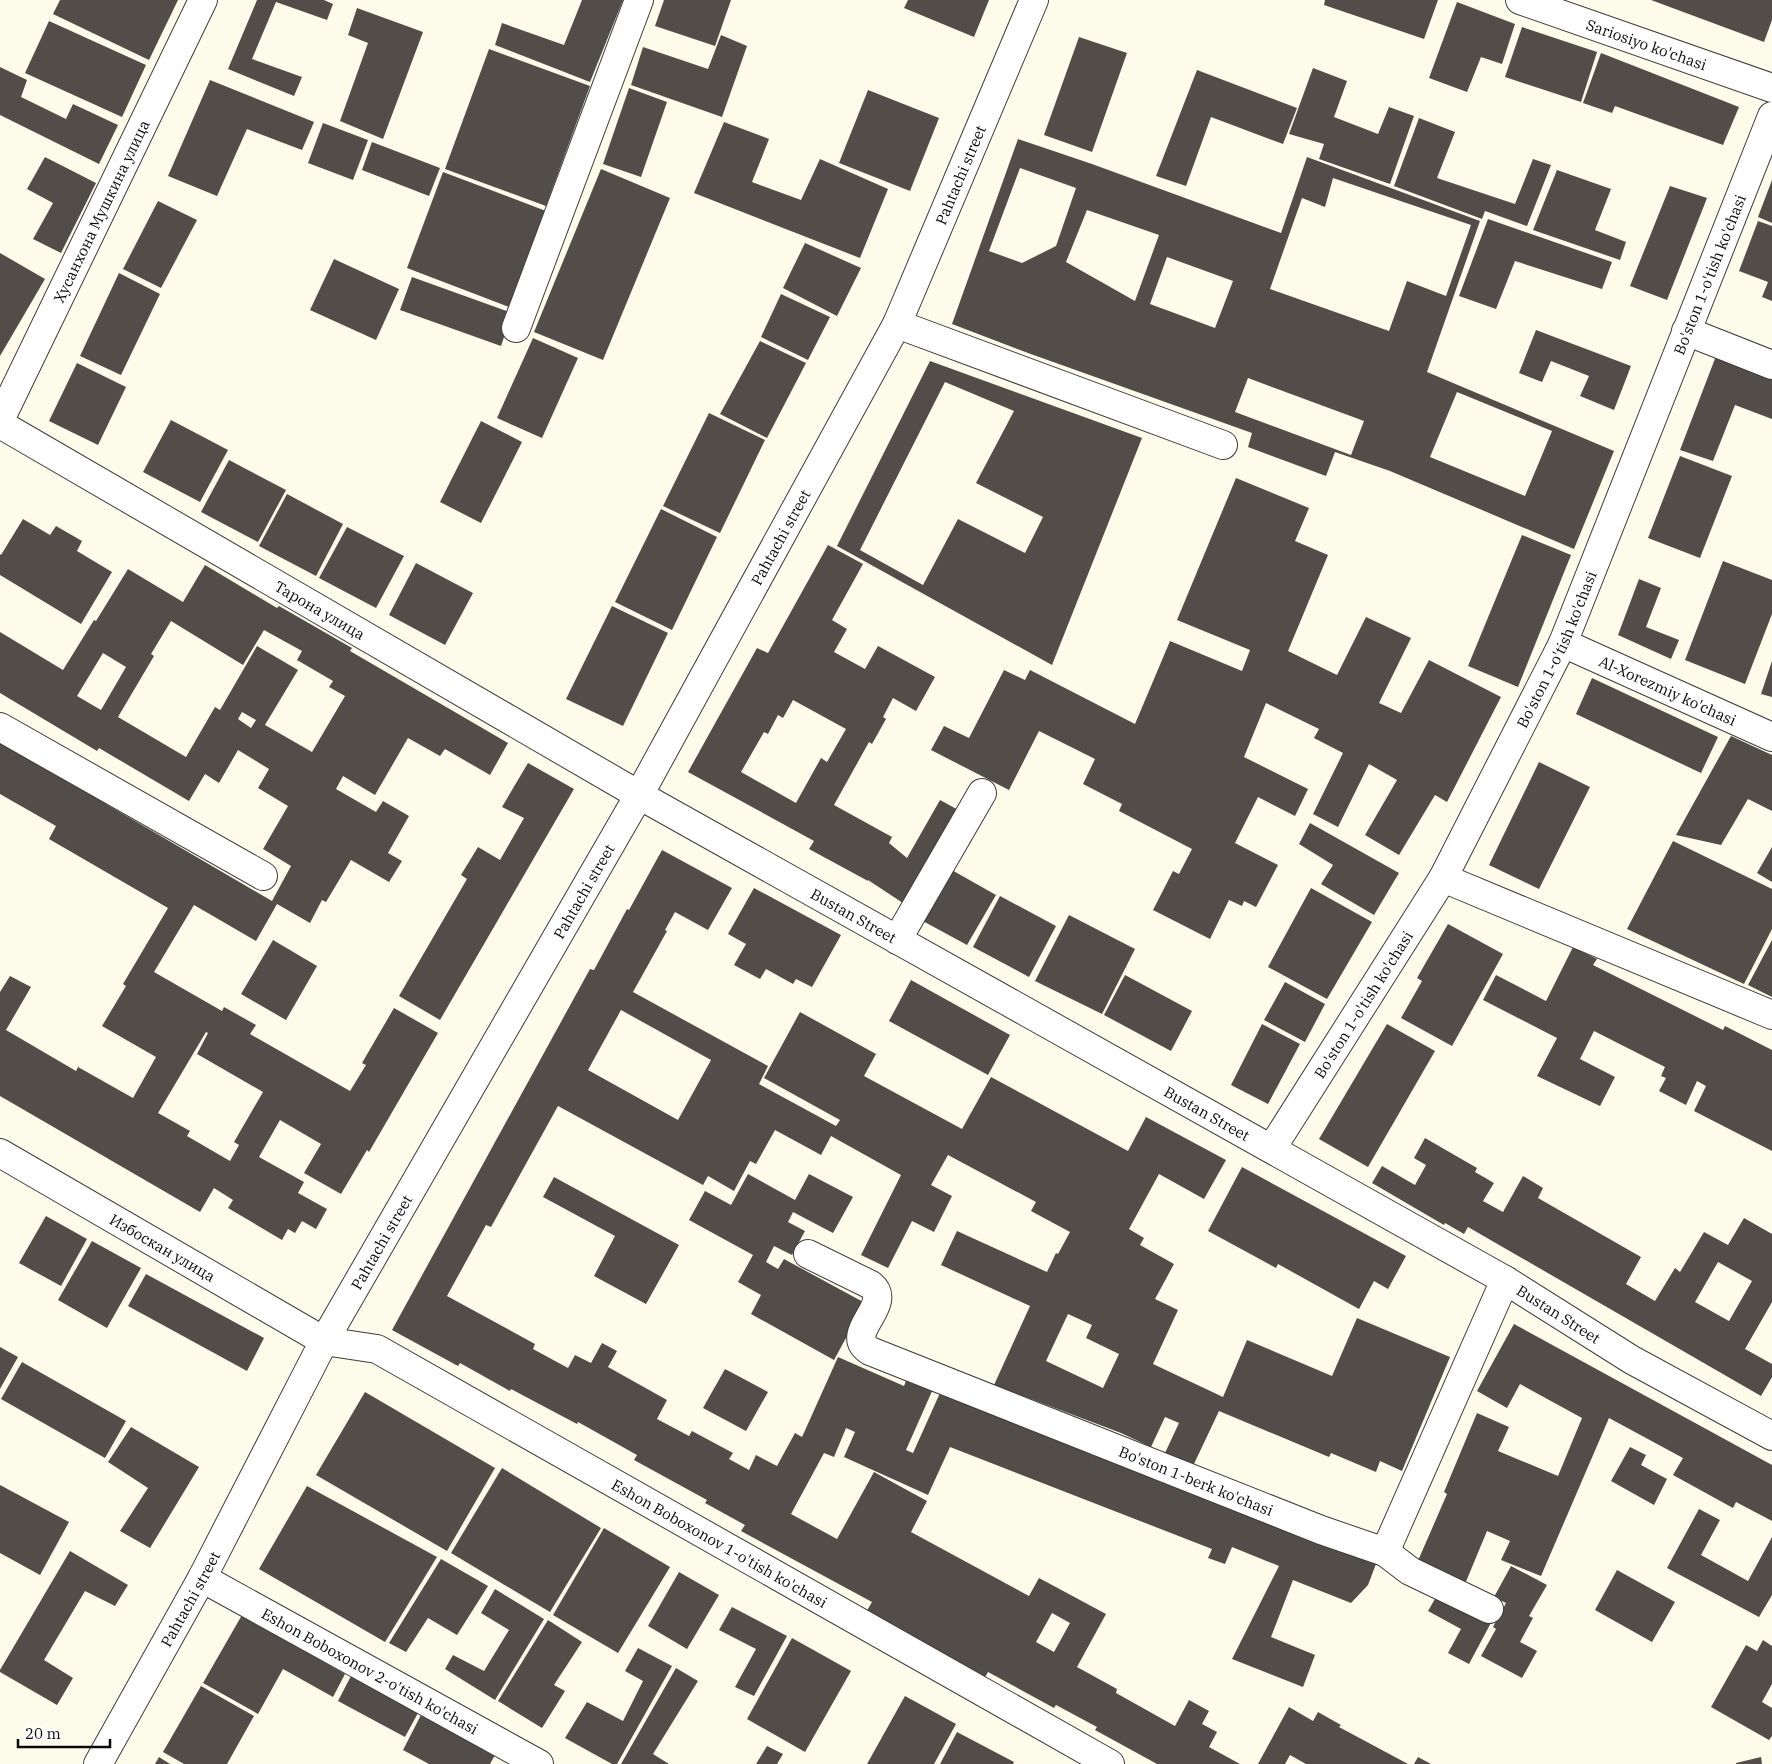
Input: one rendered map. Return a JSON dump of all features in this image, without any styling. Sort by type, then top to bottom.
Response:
[{"type":"street","name":"Хусанхона Мушкина улица","points":[[0,420],[203,0]]},
{"type":"street","points":[[516,328],[639,0]]},
{"type":"street","name":"Pahtachi street","points":[[98,1764],[202,1578],[324,1341],[639,795],[898,324],[1034,0]]},
{"type":"street","name":"Sariosiyo ko'chasi","points":[[1520,0],[1772,88]]},
{"type":"street","name":"Bo'ston 1-o'tish ko'chasi","points":[[1272,1148],[1443,878],[1563,642],[1772,116]]},
{"type":"street","points":[[898,324],[1223,445]]},
{"type":"street","points":[[1686,331],[1772,365]]},
{"type":"street","name":"Тарона улица","points":[[0,424],[639,795]]},
{"type":"street","name":"Al-Xorezmiy ko'chasi","points":[[1563,642],[1772,737]]},
{"type":"street","points":[[0,727],[262,876]]},
{"type":"street","points":[[897,940],[982,793]]},
{"type":"street","name":"Bustаn Street","points":[[639,795],[1272,1148],[1505,1280],[1632,1360],[1772,1436]]},
{"type":"street","points":[[1443,878],[1772,1015]]},
{"type":"street","name":"Избоскан улица","points":[[0,1153],[324,1341]]},
{"type":"street","name":"Bo'ston 1-berk ko'chasi","points":[[808,1254],[871,1285],[877,1290],[877,1303],[862,1332],[861,1340],[863,1347],[870,1351],[1321,1530],[1386,1552]]},
{"type":"street","points":[[1489,1609],[1410,1571],[1386,1552],[1505,1280]]},
{"type":"street","name":"Eshon Boboxonov 1-o'tish ko'chasi","points":[[324,1341],[377,1348],[1110,1764]]},
{"type":"street","name":"Eshon Boboxonov 2-o'tish ko'chasi","points":[[202,1578],[539,1764]]},
{"type":"building","points":[[60,0],[178,0],[149,60],[53,14]]},
{"type":"building","points":[[257,0],[324,0],[333,4],[327,20],[276,2],[252,59],[302,77],[294,96],[228,69]]},
{"type":"building","points":[[582,0],[623,0],[590,82],[495,45],[502,23],[564,45]]},
{"type":"building","points":[[664,0],[731,0],[715,46],[655,26]]},
{"type":"building","points":[[908,0],[989,0],[974,37],[904,8]]},
{"type":"building","points":[[1325,0],[1438,0],[1424,39],[1324,5]]},
{"type":"building","points":[[1651,0],[1772,0],[1772,20],[1764,42]]},
{"type":"building","points":[[1457,2],[1515,24],[1502,64],[1481,57],[1467,92],[1429,78]]},
{"type":"building","points":[[357,8],[423,32],[383,139],[340,121],[368,43],[348,35]]},
{"type":"building","points":[[49,21],[146,65],[122,117],[25,73]]},
{"type":"building","points":[[1522,27],[1597,52],[1581,102],[1505,77]]},
{"type":"building","points":[[721,35],[747,46],[722,117],[631,85],[643,47],[708,69]]},
{"type":"building","points":[[1079,37],[1127,53],[1092,152],[1044,135]]},
{"type":"building","points":[[489,49],[590,86],[546,206],[445,169]]},
{"type":"building","points":[[1601,53],[1739,107],[1723,145],[1615,106],[1612,113],[1583,103]]},
{"type":"building","points":[[0,67],[27,80],[21,97],[66,119],[73,104],[118,125],[99,164],[0,115]]},
{"type":"building","points":[[1313,68],[1347,81],[1334,117],[1378,134],[1389,107],[1414,116],[1390,184],[1319,159],[1324,144],[1289,134]]},
{"type":"building","points":[[1197,70],[1297,108],[1283,144],[1211,117],[1186,186],[1156,176]]},
{"type":"building","points":[[210,80],[314,122],[302,150],[247,129],[217,196],[168,176]]},
{"type":"building","points":[[629,88],[667,102],[641,177],[603,164]]},
{"type":"building","points":[[868,90],[939,118],[910,191],[839,163]]},
{"type":"building","points":[[1419,118],[1455,132],[1437,178],[1515,204],[1533,159],[1551,165],[1527,226],[1485,211],[1482,219],[1394,186]]},
{"type":"building","points":[[724,122],[769,139],[752,182],[801,200],[820,159],[888,189],[860,258],[694,193]]},
{"type":"building","points":[[323,123],[368,140],[353,180],[308,163]]},
{"type":"building","points":[[1018,139],[1281,233],[1307,157],[1480,221],[1427,372],[1614,451],[1574,549],[1390,471],[1335,452],[1326,476],[1248,447],[1252,433],[952,324]],"holes":[[[1020,168],[1076,188],[1056,246],[1022,263],[989,251]],[[1333,178],[1471,225],[1446,296],[1407,281],[1389,331],[1270,289],[1302,198],[1325,207]],[[1087,210],[1159,235],[1135,301],[1066,262]],[[1167,257],[1233,281],[1215,328],[1150,304]],[[1248,378],[1364,421],[1351,455],[1235,412]],[[1457,392],[1552,431],[1525,496],[1430,457]]]},
{"type":"building","points":[[372,142],[440,168],[429,196],[362,170]]},
{"type":"building","points":[[45,157],[96,183],[61,253],[33,239],[53,203],[27,189]]},
{"type":"building","points":[[601,169],[670,198],[603,360],[534,332]]},
{"type":"building","points":[[1557,170],[1611,189],[1595,230],[1626,242],[1620,260],[1533,230]]},
{"type":"building","points":[[443,172],[546,211],[509,307],[407,268]]},
{"type":"building","points":[[1772,180],[1772,223],[1758,217]]},
{"type":"building","points":[[1670,186],[1707,198],[1667,300],[1630,286]]},
{"type":"building","points":[[158,201],[197,220],[161,288],[123,269]]},
{"type":"building","points":[[1488,219],[1612,262],[1602,289],[1515,261],[1496,309],[1459,296]]},
{"type":"building","points":[[1758,221],[1772,226],[1772,301],[1762,297],[1768,282],[1739,271]]},
{"type":"building","points":[[805,243],[861,268],[837,316],[783,288]]},
{"type":"building","points":[[0,253],[45,279],[0,356]]},
{"type":"building","points":[[334,259],[399,289],[376,340],[310,310]]},
{"type":"building","points":[[119,273],[160,294],[121,375],[80,356]]},
{"type":"building","points":[[412,277],[512,313],[501,346],[400,310]]},
{"type":"building","points":[[781,294],[830,317],[808,360],[761,337]]},
{"type":"building","points":[[1536,330],[1631,366],[1614,410],[1580,396],[1589,376],[1551,361],[1542,382],[1519,373]]},
{"type":"building","points":[[533,338],[578,358],[542,438],[497,418]]},
{"type":"building","points":[[760,341],[806,363],[767,438],[720,414]]},
{"type":"building","points":[[1716,356],[1772,377],[1772,419],[1735,405],[1713,461],[1680,450]]},
{"type":"building","points":[[930,361],[1142,438],[1052,665],[837,546]],"holes":[[[945,382],[1014,411],[976,483],[1043,517],[1025,553],[958,519],[923,585],[860,550]]]},
{"type":"building","points":[[77,363],[126,387],[98,445],[49,421]]},
{"type":"building","points":[[709,413],[765,440],[720,533],[663,506]]},
{"type":"building","points":[[171,420],[228,450],[200,502],[143,472]]},
{"type":"building","points":[[481,421],[522,442],[481,523],[440,502]]},
{"type":"building","points":[[1680,456],[1732,476],[1700,558],[1648,538]]},
{"type":"building","points":[[229,460],[286,490],[258,542],[201,512]]},
{"type":"building","points":[[1236,478],[1309,508],[1295,541],[1328,555],[1288,651],[1337,675],[1366,617],[1411,638],[1379,703],[1401,713],[1429,660],[1501,697],[1447,802],[1435,795],[1399,855],[1365,835],[1397,780],[1369,764],[1338,827],[1313,814],[1343,753],[1314,738],[1319,729],[1266,703],[1244,757],[1308,789],[1295,816],[1258,797],[1235,843],[1278,865],[1256,907],[1244,901],[1242,906],[1229,900],[1210,939],[1153,910],[1173,871],[1179,874],[1192,849],[1119,811],[1122,804],[1083,784],[1095,759],[1039,731],[1009,790],[931,750],[944,726],[969,738],[1004,670],[1025,680],[1030,670],[1135,724],[1170,641],[1242,671],[1250,650],[1177,620]]},
{"type":"building","points":[[287,494],[343,524],[316,576],[259,546]]},
{"type":"building","points":[[661,509],[717,537],[672,630],[615,602]]},
{"type":"building","points":[[23,519],[50,535],[56,526],[82,541],[77,551],[112,572],[81,624],[0,575],[0,554]]},
{"type":"building","points":[[347,527],[404,556],[376,608],[319,578]]},
{"type":"building","points":[[1522,535],[1571,555],[1518,687],[1468,666]]},
{"type":"building","points":[[828,545],[863,564],[832,620],[847,629],[834,652],[865,669],[878,646],[935,677],[916,711],[893,698],[883,717],[886,719],[872,744],[869,742],[834,805],[892,837],[889,843],[907,858],[940,800],[962,812],[909,907],[868,880],[809,849],[814,841],[688,772],[757,648],[768,653]],"holes":[[[793,700],[846,729],[827,762],[821,758],[796,803],[741,772],[764,732],[768,734],[778,715],[783,718]]]},
{"type":"building","points":[[1723,561],[1772,580],[1772,614],[1745,684],[1685,660]]},
{"type":"building","points":[[416,563],[473,593],[445,645],[389,615]]},
{"type":"building","points":[[205,565],[277,608],[279,606],[352,648],[350,651],[508,743],[490,775],[445,749],[440,756],[408,738],[375,795],[343,776],[336,789],[376,812],[383,801],[409,816],[388,853],[402,861],[389,882],[351,860],[326,902],[322,900],[310,923],[277,904],[256,941],[194,905],[154,972],[222,1011],[224,1007],[256,1025],[250,1034],[350,1091],[366,1065],[362,1063],[394,1008],[438,1033],[369,1152],[367,1150],[341,1194],[304,1173],[321,1144],[280,1120],[259,1157],[304,1182],[298,1193],[327,1209],[316,1229],[302,1221],[295,1233],[288,1229],[282,1240],[228,1208],[233,1200],[214,1188],[200,1212],[0,1096],[0,992],[10,976],[31,987],[6,1030],[76,1071],[78,1067],[133,1098],[156,1057],[102,1026],[126,986],[123,984],[168,908],[49,839],[56,826],[0,794],[0,740],[272,901],[291,866],[263,849],[288,806],[258,788],[269,769],[238,750],[219,783],[205,774],[189,801],[99,748],[97,751],[0,693],[0,632],[63,670],[128,569],[183,602]],"holes":[[[171,621],[243,665],[264,630],[302,651],[297,660],[333,681],[329,687],[345,696],[312,752],[265,725],[298,670],[257,646],[220,710],[215,707],[186,757],[118,717],[154,656],[151,654]],[[103,653],[126,667],[101,710],[77,696]],[[242,712],[256,720],[251,728],[238,719]],[[206,1032],[208,1033],[197,1054],[263,1092],[234,1142],[239,1145],[230,1161],[187,1136],[190,1131],[158,1113]]]},
{"type":"building","points":[[1639,579],[1661,588],[1646,627],[1679,640],[1671,659],[1618,635]]},
{"type":"building","points":[[612,606],[668,633],[623,726],[566,699]]},
{"type":"building","points":[[1772,661],[1772,697],[1761,694]]},
{"type":"building","points":[[1592,678],[1718,737],[1701,773],[1576,714]]},
{"type":"building","points":[[1731,736],[1772,755],[1772,811],[1748,799],[1721,845],[1676,835]]},
{"type":"building","points":[[1539,762],[1590,787],[1539,889],[1489,865]]},
{"type":"building","points":[[528,763],[574,789],[440,1020],[399,996],[467,879],[461,875],[478,847],[500,860],[524,818],[502,807]]},
{"type":"building","points":[[1310,823],[1399,873],[1374,915],[1321,884],[1333,865],[1299,844]]},
{"type":"building","points":[[1673,841],[1772,889],[1772,929],[1744,984],[1627,929]]},
{"type":"building","points":[[1772,847],[1772,882],[1757,873]]},
{"type":"building","points":[[662,850],[732,888],[708,930],[675,912],[665,930],[667,931],[633,992],[768,1066],[759,1084],[836,1126],[840,1120],[764,1078],[800,1012],[876,1054],[864,1076],[962,1129],[991,1077],[1128,1151],[1146,1117],[1226,1160],[1204,1199],[1159,1174],[1129,1229],[1144,1238],[1140,1245],[1174,1264],[1155,1299],[1178,1310],[1153,1364],[1223,1397],[1247,1340],[1332,1376],[1357,1318],[1450,1357],[1402,1471],[1380,1461],[1376,1472],[1331,1453],[1329,1457],[1219,1411],[1193,1466],[1165,1453],[1179,1423],[1165,1417],[1151,1447],[1121,1433],[994,1385],[1030,1306],[941,1265],[957,1231],[1047,1272],[1056,1253],[1058,1254],[1070,1232],[1031,1211],[1036,1202],[948,1155],[931,1185],[952,1196],[934,1232],[912,1221],[888,1268],[861,1255],[901,1175],[831,1136],[821,1155],[775,1130],[756,1164],[750,1161],[734,1191],[708,1176],[703,1185],[558,1106],[491,1227],[486,1225],[447,1296],[535,1344],[533,1349],[568,1368],[575,1355],[591,1363],[602,1343],[617,1351],[608,1367],[667,1400],[657,1419],[689,1436],[692,1431],[733,1453],[729,1459],[749,1470],[756,1455],[777,1466],[795,1433],[802,1437],[838,1357],[904,1386],[907,1378],[933,1389],[906,1450],[913,1453],[940,1393],[1376,1564],[1368,1585],[1351,1603],[1293,1580],[1271,1637],[1315,1655],[1303,1687],[1232,1659],[1279,1566],[1232,1547],[1225,1564],[1208,1558],[1212,1549],[950,1447],[928,1495],[844,1457],[855,1432],[846,1428],[834,1457],[824,1453],[791,1514],[837,1539],[874,1472],[927,1501],[911,1532],[1029,1596],[1039,1578],[1106,1614],[1077,1667],[1117,1689],[1116,1693],[1175,1726],[1189,1700],[1209,1711],[1202,1724],[1217,1732],[1209,1747],[1240,1764],[1157,1764],[1095,1730],[1097,1727],[1056,1705],[1054,1708],[988,1672],[984,1679],[865,1614],[872,1602],[741,1531],[745,1525],[705,1503],[707,1500],[634,1460],[637,1455],[578,1422],[577,1424],[511,1389],[510,1391],[460,1363],[458,1366],[392,1330],[590,969],[594,970],[627,909],[629,910]],"holes":[[[621,1010],[711,1060],[678,1120],[588,1070]],[[1068,1314],[1092,1325],[1086,1338],[1119,1354],[1103,1388],[1046,1361]],[[1052,1613],[1070,1623],[1054,1652],[1036,1642]]]},
{"type":"building","points":[[950,869],[996,895],[967,945],[921,920]]},
{"type":"building","points":[[754,888],[841,935],[812,987],[796,979],[793,984],[766,969],[760,979],[734,965],[746,944],[728,934]]},
{"type":"building","points":[[1311,888],[1372,922],[1327,999],[1268,967]]},
{"type":"building","points":[[1000,896],[1056,926],[1029,977],[973,947]]},
{"type":"building","points":[[1069,915],[1135,949],[1102,1014],[1035,981]]},
{"type":"building","points":[[1448,924],[1503,954],[1452,1046],[1401,1018],[1422,981],[1417,978]]},
{"type":"building","points":[[273,940],[317,966],[286,1020],[241,994]]},
{"type":"building","points":[[1772,940],[1772,997],[1748,985]]},
{"type":"building","points":[[1573,947],[1597,959],[1593,965],[1723,1030],[1725,1026],[1772,1050],[1772,1151],[1694,1111],[1706,1086],[1697,1081],[1686,1105],[1659,1091],[1666,1078],[1661,1076],[1665,1067],[1594,1031],[1580,1059],[1615,1077],[1600,1106],[1537,1076],[1557,1038],[1483,1000],[1496,975],[1546,1001]]},
{"type":"building","points":[[1125,975],[1192,1011],[1171,1051],[1104,1015]]},
{"type":"building","points":[[911,980],[1010,1035],[988,1075],[889,1021]]},
{"type":"building","points":[[1285,982],[1325,1004],[1305,1042],[1264,1020]]},
{"type":"building","points":[[1262,1024],[1300,1044],[1268,1104],[1231,1085]]},
{"type":"building","points":[[1387,1024],[1435,1051],[1368,1167],[1319,1139]]},
{"type":"building","points":[[1425,1138],[1477,1168],[1475,1172],[1494,1183],[1483,1201],[1503,1212],[1523,1176],[1543,1188],[1538,1198],[1641,1257],[1626,1284],[1655,1301],[1675,1268],[1680,1272],[1704,1232],[1728,1245],[1744,1218],[1772,1234],[1772,1302],[1745,1349],[1772,1364],[1772,1377],[1761,1396],[1468,1227],[1464,1234],[1445,1223],[1444,1225],[1372,1183],[1382,1166],[1415,1185],[1426,1165],[1414,1158]],"holes":[[[1718,1262],[1752,1281],[1729,1321],[1695,1302]]]},
{"type":"building","points":[[1242,1167],[1406,1256],[1388,1289],[1374,1281],[1359,1309],[1278,1264],[1276,1268],[1208,1231]]},
{"type":"building","points":[[748,1174],[795,1200],[809,1174],[853,1197],[833,1233],[793,1212],[788,1222],[805,1231],[792,1255],[774,1246],[766,1262],[778,1269],[784,1259],[865,1303],[834,1360],[751,1314],[761,1295],[738,1282],[753,1255],[689,1220],[705,1191],[731,1205]]},
{"type":"building","points":[[554,1177],[679,1245],[646,1304],[594,1276],[615,1236],[543,1197]]},
{"type":"building","points":[[46,1216],[87,1239],[61,1286],[19,1263]]},
{"type":"building","points":[[92,1241],[141,1268],[107,1328],[58,1300]]},
{"type":"building","points":[[146,1274],[264,1338],[247,1371],[128,1306]]},
{"type":"building","points":[[1514,1324],[1772,1465],[1772,1521],[1736,1502],[1733,1508],[1673,1475],[1683,1458],[1609,1418],[1541,1576],[1501,1560],[1510,1541],[1487,1531],[1465,1584],[1417,1563],[1447,1494],[1444,1492],[1477,1413],[1509,1427],[1498,1451],[1558,1476],[1582,1418],[1520,1384],[1507,1408],[1477,1391]]},
{"type":"building","points":[[0,1347],[18,1357],[0,1389]]},
{"type":"building","points":[[22,1362],[126,1421],[105,1458],[1,1399]]},
{"type":"building","points":[[725,1369],[768,1392],[746,1431],[703,1408]]},
{"type":"building","points":[[365,1392],[495,1468],[447,1551],[316,1475]]},
{"type":"building","points":[[131,1427],[199,1467],[150,1548],[120,1531],[148,1488],[108,1462]]},
{"type":"building","points":[[1630,1447],[1646,1455],[1641,1465],[1667,1479],[1654,1505],[1611,1481]]},
{"type":"building","points":[[502,1468],[601,1528],[550,1612],[451,1553]]},
{"type":"building","points":[[0,1485],[69,1522],[40,1575],[0,1553]]},
{"type":"building","points":[[307,1486],[437,1557],[385,1642],[259,1569]]},
{"type":"building","points":[[1699,1509],[1720,1520],[1701,1555],[1748,1581],[1772,1537],[1772,1595],[1759,1617],[1667,1568]]},
{"type":"building","points":[[604,1528],[670,1567],[618,1653],[553,1615]]},
{"type":"building","points":[[70,1551],[128,1585],[115,1606],[85,1591],[44,1660],[73,1678],[57,1705],[0,1672],[0,1670]]},
{"type":"building","points":[[441,1559],[488,1586],[457,1635],[428,1618],[406,1652],[389,1643]]},
{"type":"building","points":[[1511,1566],[1547,1585],[1529,1616],[1533,1618],[1520,1642],[1537,1651],[1522,1678],[1481,1656],[1496,1629],[1493,1627],[1506,1603],[1494,1597]]},
{"type":"building","points":[[1617,1570],[1675,1602],[1652,1642],[1595,1610]]},
{"type":"building","points":[[679,1572],[719,1595],[687,1649],[648,1626]]},
{"type":"building","points":[[495,1589],[544,1619],[495,1700],[445,1669],[453,1655],[484,1671],[509,1630],[481,1613]]},
{"type":"building","points":[[1440,1590],[1493,1619],[1469,1664],[1448,1653],[1461,1629],[1428,1611]]},
{"type":"building","points":[[732,1607],[787,1636],[754,1696],[735,1687],[756,1649],[719,1630]]},
{"type":"building","points":[[242,1615],[345,1674],[333,1697],[283,1669],[258,1714],[203,1683]]},
{"type":"building","points":[[548,1620],[582,1642],[554,1685],[565,1691],[542,1728],[498,1701]]},
{"type":"building","points":[[792,1638],[851,1671],[805,1752],[747,1719]]},
{"type":"building","points":[[1763,1640],[1772,1646],[1772,1684],[1762,1702],[1772,1708],[1772,1736],[1769,1740],[1711,1707],[1746,1645],[1757,1651]]},
{"type":"building","points":[[638,1648],[672,1666],[617,1764],[612,1764],[565,1738],[587,1702],[623,1721],[643,1681],[625,1671]]},
{"type":"building","points":[[676,1668],[698,1681],[653,1754],[669,1764],[621,1764]]},
{"type":"building","points":[[351,1676],[418,1713],[405,1737],[338,1701]]},
{"type":"building","points":[[201,1686],[254,1716],[227,1764],[184,1764],[163,1752]]},
{"type":"building","points":[[905,1696],[956,1724],[934,1764],[867,1764]]},
{"type":"building","points":[[1289,1707],[1313,1721],[1318,1712],[1341,1725],[1339,1727],[1408,1764],[1306,1764],[1290,1755],[1285,1764],[1258,1764]]},
{"type":"building","points":[[421,1715],[495,1755],[490,1764],[429,1764],[403,1750]]},
{"type":"building","points":[[957,1732],[1014,1762],[1013,1764],[940,1764]]},
{"type":"building","points":[[767,1746],[783,1754],[777,1764],[756,1764]]},
{"type":"building","points":[[159,1757],[170,1764],[155,1764]]},
{"type":"building","points":[[1418,1757],[1431,1764],[1414,1764]]},
{"type":"building","points":[[1761,1757],[1762,1764],[1736,1764],[1736,1763]]}]
